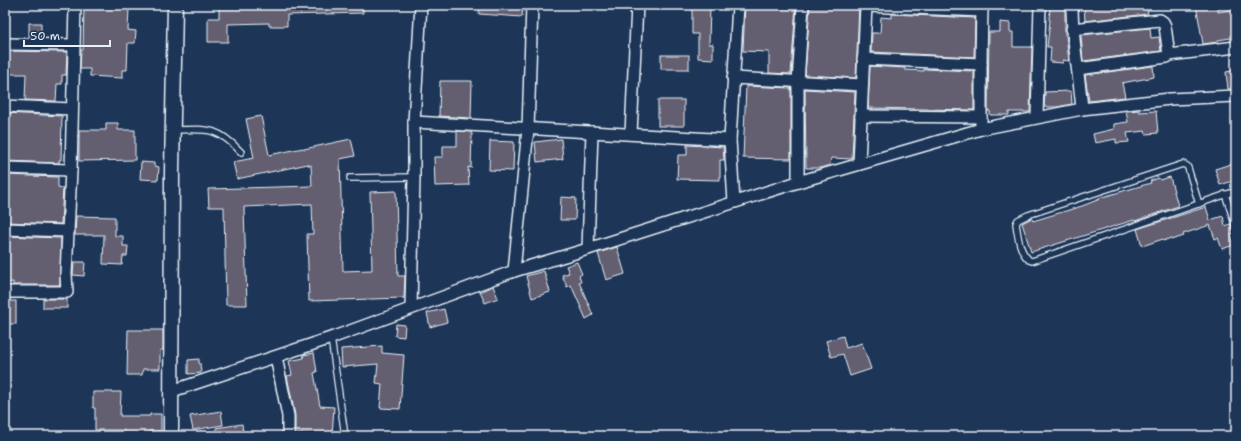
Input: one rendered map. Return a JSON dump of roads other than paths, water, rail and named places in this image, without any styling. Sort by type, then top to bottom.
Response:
[{"type":"street","points":[[5,292],[67,292],[66,274],[71,170],[75,5]]},
{"type":"street","points":[[171,436],[172,172],[175,5]]},
{"type":"street","points":[[411,308],[414,122],[421,5]]},
{"type":"street","points":[[514,271],[528,129],[532,5]]},
{"type":"street","points":[[631,134],[637,5]]},
{"type":"street","points":[[734,202],[730,140],[738,5]]},
{"type":"street","points":[[798,182],[798,82],[803,5]]},
{"type":"street","points":[[1037,117],[1040,5]]},
{"type":"street","points":[[1072,5],[1072,29],[1082,109]]},
{"type":"street","points":[[859,164],[866,6],[982,8],[981,129]]},
{"type":"street","points":[[1072,29],[1160,20],[1165,26],[1169,55]]},
{"type":"street","points":[[5,44],[74,45]]},
{"type":"street","points":[[1078,69],[1164,58],[1169,55],[1236,47]]},
{"type":"street","points":[[863,59],[981,64]]},
{"type":"street","points":[[733,78],[862,85]]},
{"type":"street","points":[[172,391],[331,338],[514,271],[798,182],[981,129],[1082,109],[1170,99],[1236,96]]},
{"type":"street","points":[[5,106],[72,109]]},
{"type":"street","points":[[861,116],[982,117]]},
{"type":"street","points":[[414,122],[730,140]]},
{"type":"street","points":[[588,249],[592,132]]},
{"type":"street","points":[[5,168],[71,170]]},
{"type":"street","points":[[5,230],[68,231]]},
{"type":"street","points":[[276,357],[288,416],[288,436]]},
{"type":"lane","points":[[173,130],[204,129],[216,132],[225,136],[241,152]]},
{"type":"lane","points":[[1199,204],[1188,168],[1183,164],[1028,215],[1018,220],[1016,224],[1020,247],[1025,257],[1032,261],[1199,204],[1225,194],[1236,191]]},
{"type":"lane","points":[[350,178],[414,177]]},
{"type":"lane","points":[[1225,194],[1236,227]]},
{"type":"lane","points":[[331,338],[345,436]]}]
